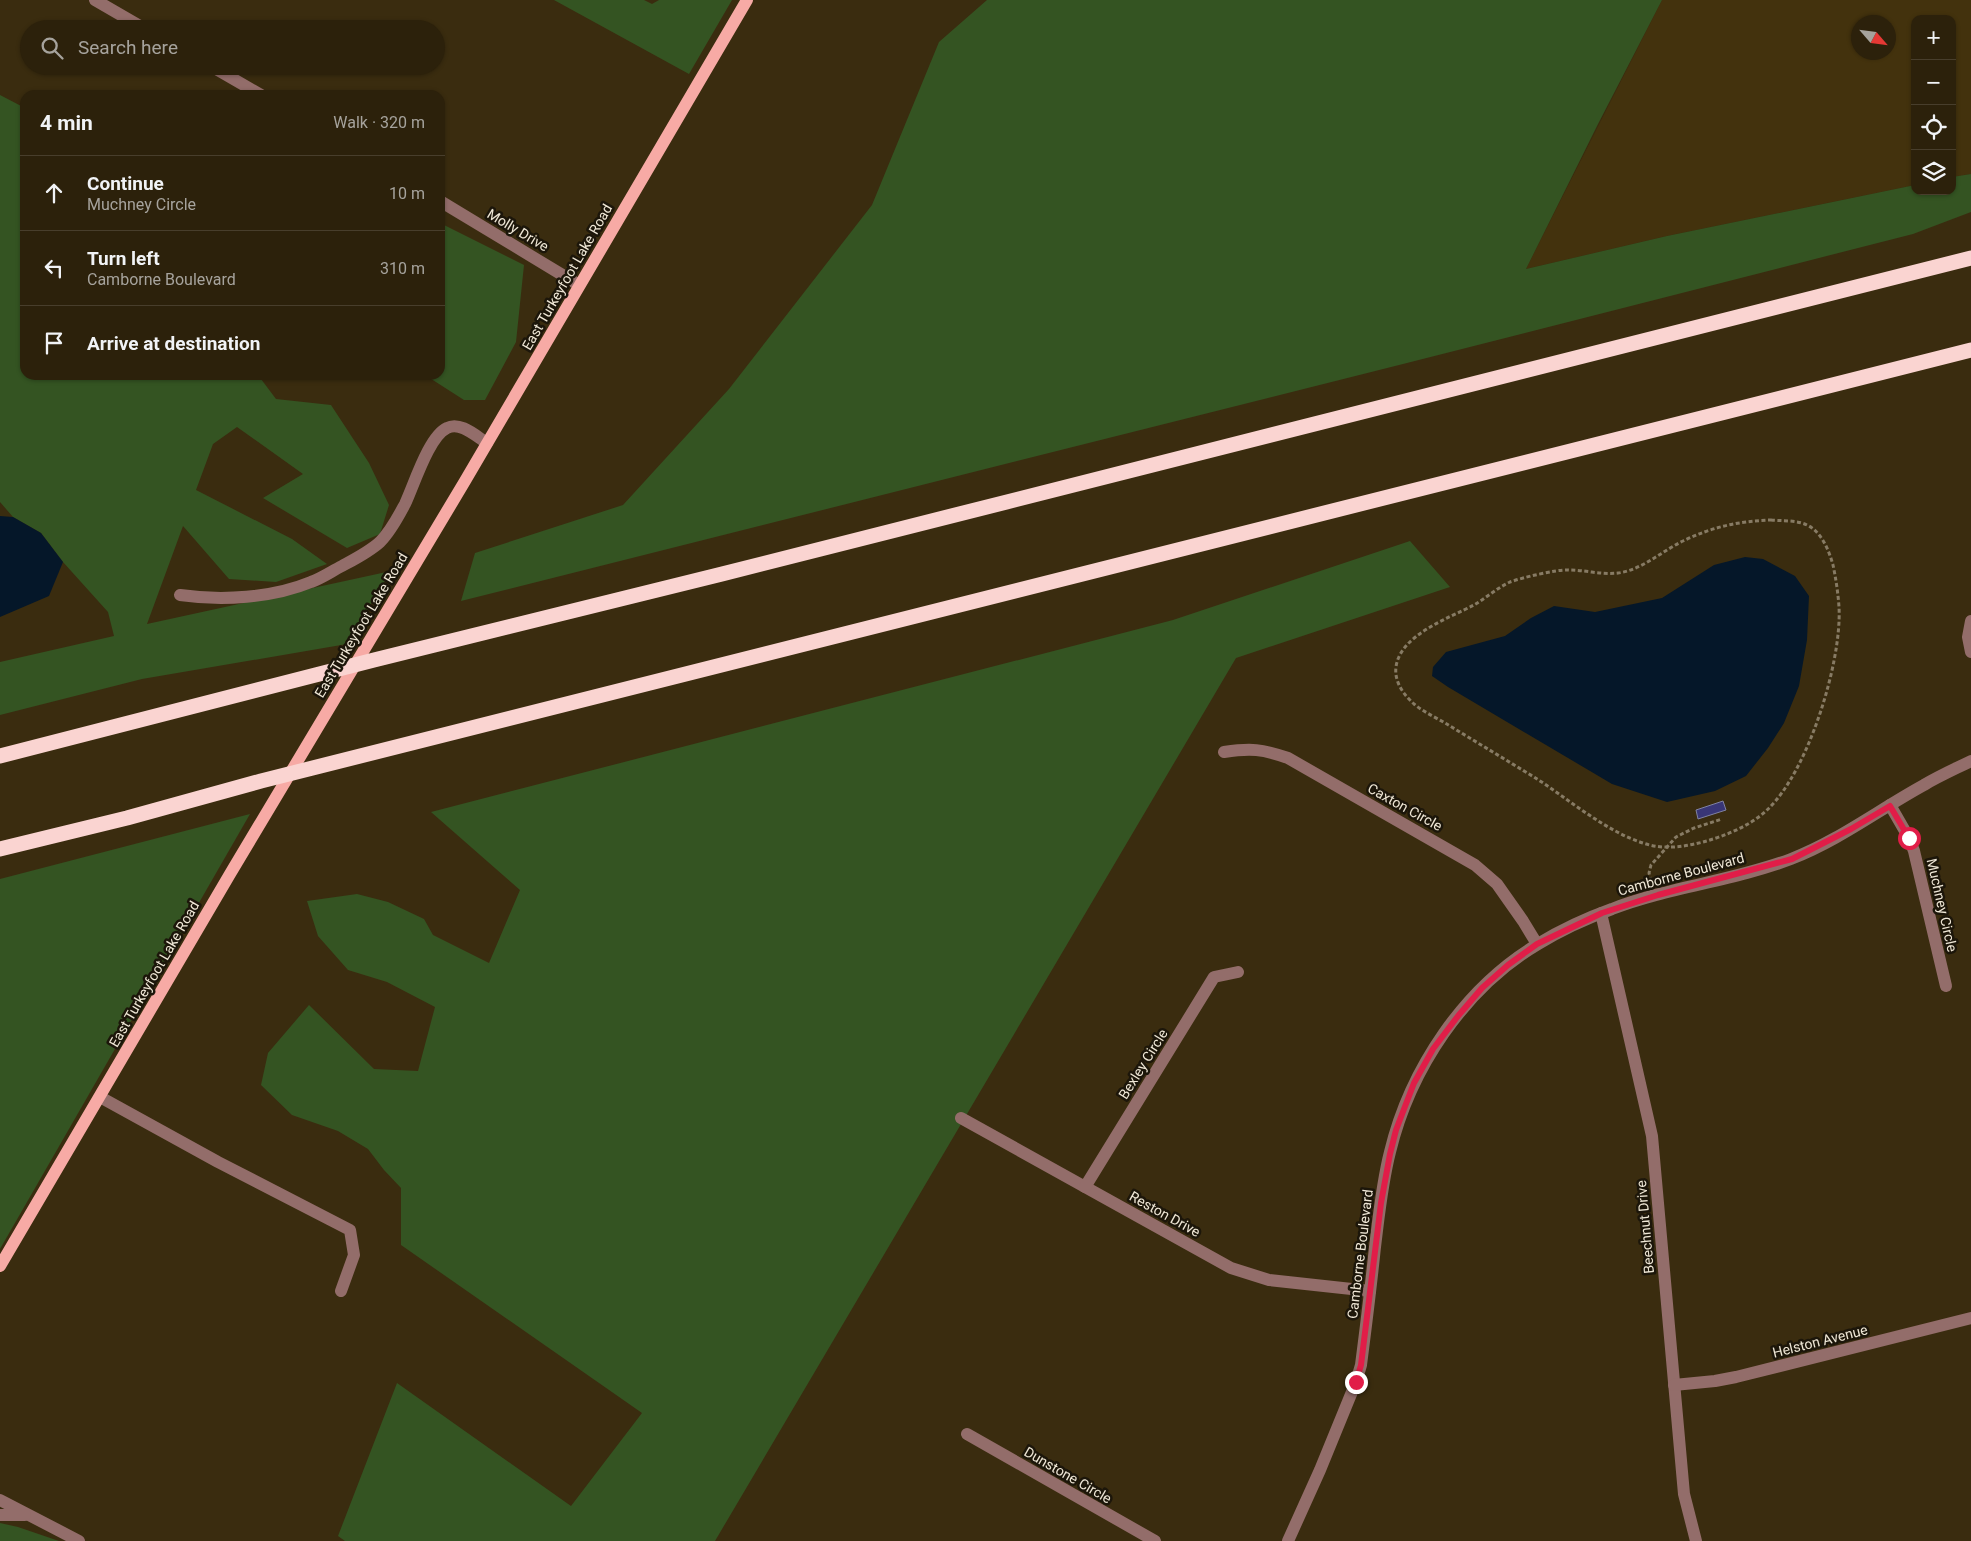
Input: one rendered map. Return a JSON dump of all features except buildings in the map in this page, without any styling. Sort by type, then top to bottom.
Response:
[{"type":"highway","points":[[0,756],[1971,258]]},
{"type":"highway","points":[[0,850],[270,779],[1971,350]]},
{"type":"main road","name":"East Turkeyfoot Lake Road","points":[[0,1266],[747,0]]},
{"type":"street","points":[[96,0],[130,20]]},
{"type":"street","points":[[227,75],[252,90]]},
{"type":"street","name":"Molly Drive","points":[[445,204],[580,284]]},
{"type":"street","points":[[180,595],[206,599],[245,596],[285,590],[311,582],[364,554],[381,541],[398,516],[424,458],[442,431],[459,426],[487,443]]},
{"type":"street","points":[[1971,621],[1968,637],[1971,652]]},
{"type":"street","name":"Caxton Circle","points":[[1224,752],[1247,749],[1265,750],[1288,758],[1468,860],[1497,884],[1537,944]]},
{"type":"street","name":"Camborne Boulevard","points":[[1288,1541],[1306,1504],[1356,1382],[1361,1365],[1381,1203],[1396,1130],[1414,1083],[1433,1049],[1482,988],[1508,965],[1537,944],[1602,913],[1658,895],[1792,859],[1851,829],[1924,785],[1971,761]]},
{"type":"street","name":"Muchney Circle","points":[[1890,806],[1909,838],[1914,851],[1946,986]]},
{"type":"street","name":"Beechnut Drive","points":[[1602,913],[1652,1136],[1684,1494],[1696,1541]]},
{"type":"street","name":"Bexley Circle","points":[[1085,1186],[1214,977],[1238,972]]},
{"type":"street","points":[[100,1097],[218,1162],[350,1230],[354,1255],[341,1291]]},
{"type":"street","name":"Reston Drive","points":[[961,1118],[1231,1268],[1269,1280],[1370,1291]]},
{"type":"street","name":"Helston Avenue","points":[[1674,1385],[1736,1377],[1971,1318]]},
{"type":"street","name":"Dunstone Circle","points":[[967,1434],[1155,1541]]},
{"type":"street","points":[[0,1500],[79,1541]]},
{"type":"street","points":[[0,1515],[27,1515]]},
{"type":"path","points":[[1747,521],[1795,522],[1807,525],[1816,532],[1830,554],[1835,574],[1839,608],[1837,640],[1830,676],[1804,758],[1782,793],[1767,810],[1747,824],[1707,841],[1674,848],[1668,847],[1645,844],[1628,837],[1416,705],[1398,684],[1396,665],[1408,645],[1432,626],[1483,599],[1510,582],[1566,569],[1618,573],[1637,567],[1682,542],[1717,527],[1747,521]]},
{"type":"path","points":[[1658,895],[1650,880],[1651,865],[1676,837],[1694,828],[1722,819]]},
{"type":"shaded area","points":[[1662,0],[1971,0],[1971,174],[1956,176],[1956,15],[1911,15],[1911,186],[1667,236],[1526,269]]},
{"type":"green space","points":[[554,0],[644,0],[652,4],[659,0],[732,0],[689,74]]},
{"type":"green space","points":[[987,0],[1662,0],[1526,269],[1667,236],[1911,186],[1911,195],[1956,195],[1956,176],[1971,174],[1971,212],[1913,234],[461,601],[475,553],[623,505],[729,389],[872,205],[939,42]]},
{"type":"green space","points":[[0,95],[20,105],[20,380],[262,380],[276,399],[331,405],[369,463],[389,505],[380,534],[347,548],[263,498],[303,474],[237,427],[213,444],[196,490],[292,539],[327,564],[276,582],[229,579],[183,526],[147,624],[391,571],[347,644],[142,679],[0,715],[0,662],[114,636],[108,612],[63,562],[41,533],[13,517],[0,502]]},
{"type":"green space","points":[[445,226],[524,265],[516,342],[485,400],[464,400],[433,380],[445,380]]},
{"type":"green space","points":[[1410,541],[1450,587],[1236,658],[715,1541],[345,1541],[338,1536],[397,1383],[571,1506],[642,1413],[401,1245],[401,1188],[368,1149],[338,1131],[292,1115],[261,1085],[268,1053],[309,1005],[374,1069],[418,1071],[435,1007],[387,982],[348,970],[318,936],[307,901],[357,894],[388,902],[424,919],[433,935],[489,963],[520,890],[431,812],[1173,620]]},
{"type":"green space","points":[[250,814],[0,1249],[0,879]]},
{"type":"green space","points":[[0,1523],[18,1527],[59,1541],[0,1541]]},
{"type":"water","points":[[0,516],[13,517],[41,533],[63,562],[49,596],[0,617]]},
{"type":"water","points":[[1745,557],[1763,559],[1795,576],[1809,596],[1807,640],[1799,686],[1784,723],[1768,748],[1746,776],[1715,791],[1667,802],[1612,784],[1432,676],[1433,667],[1446,652],[1505,636],[1531,618],[1554,606],[1595,612],[1662,598],[1714,565]]},
{"type":"route","points":[[1356,1382],[1361,1365],[1381,1203],[1396,1130],[1414,1083],[1433,1049],[1482,988],[1508,965],[1537,944],[1615,907],[1792,859],[1851,829],[1890,806],[1909,838]]}]
